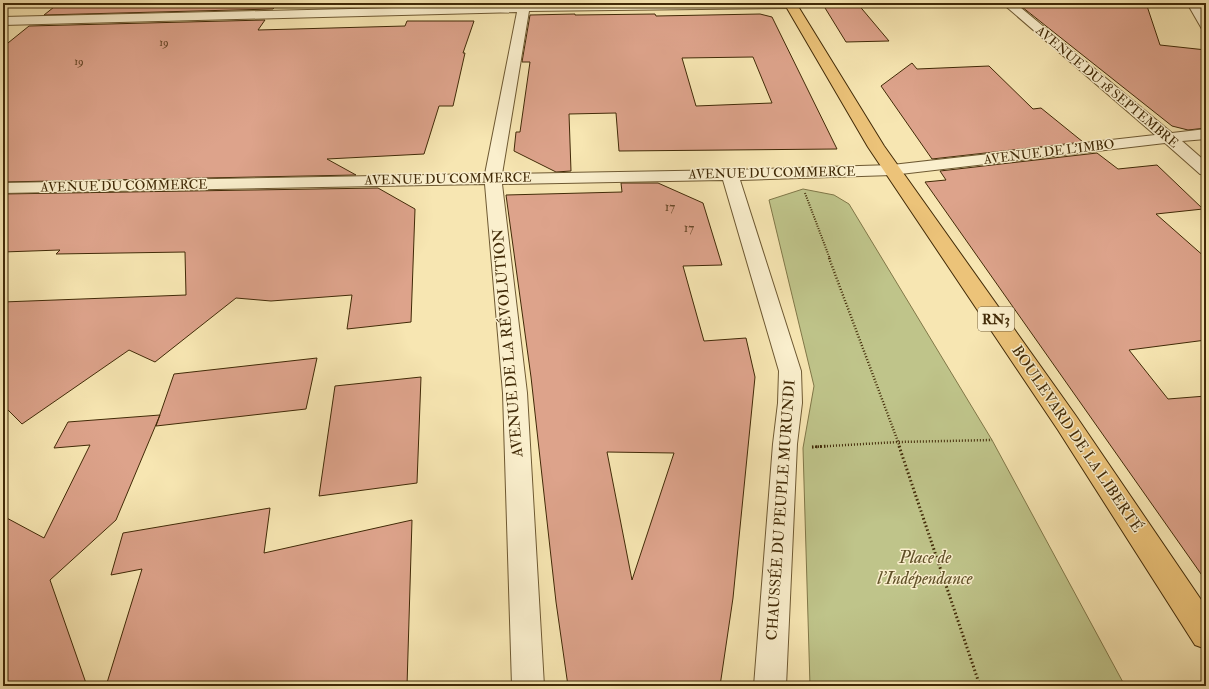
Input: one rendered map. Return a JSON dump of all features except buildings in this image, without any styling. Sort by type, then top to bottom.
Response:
[{"type":"highway","name":"BOULEVARD DE LA LIBERTÉ","points":[[790,4],[876,147],[1068,423],[1206,634]]},
{"type":"street","name":"AVENUE DU 18 SEPTEMBRE","points":[[1008,3],[1206,170]]},
{"type":"street","points":[[1193,3],[1206,26]]},
{"type":"street","points":[[3,21],[524,6],[790,4]]},
{"type":"street","name":"AVENUE DE LA RÉVOLUTION","points":[[524,6],[493,179],[515,393],[528,686]]},
{"type":"street","name":"AVENUE DE L'IMBO","points":[[892,170],[1206,134]]},
{"type":"street","name":"AVENUE DU COMMERCE","points":[[3,188],[730,175],[892,170]]},
{"type":"street","name":"CHAUSSÉE DU PEUPLE MURUNDI","points":[[730,175],[790,371],[790,403],[785,444],[770,686]]},
{"type":"path","points":[[804,189],[898,442],[980,686]]},
{"type":"path","points":[[785,444],[803,448],[898,442],[992,440]]},
{"type":"green space","name":"Place de l'Indépendance","points":[[803,189],[834,195],[849,204],[992,440],[1125,686],[810,686],[803,448],[814,386],[769,200]]}]
